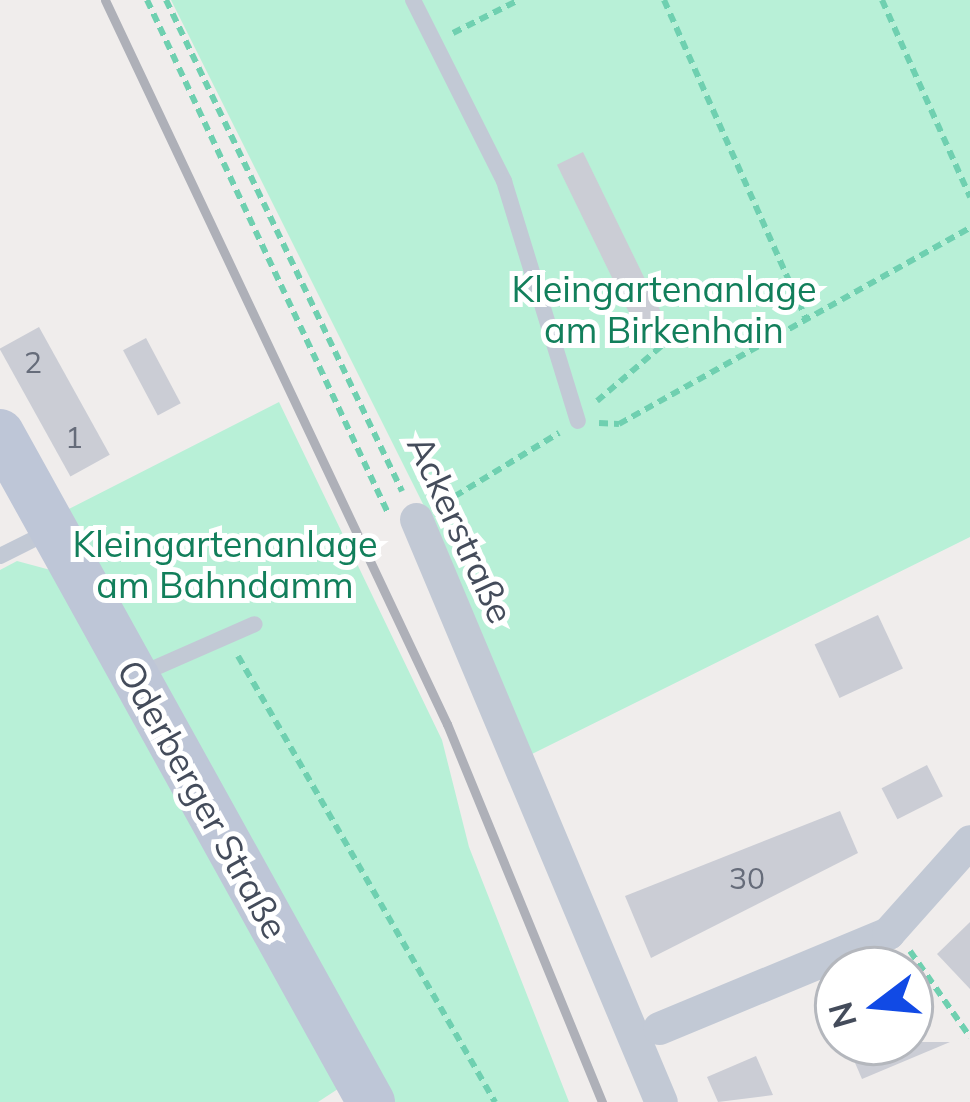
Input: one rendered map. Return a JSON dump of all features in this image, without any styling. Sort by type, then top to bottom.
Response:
[{"type":"main road","name":"Oderberger Straße","points":[[0,433],[362,1099]]},
{"type":"street","name":"Ackerstraße","points":[[416,519],[661,1102]]},
{"type":"street","points":[[659,1028],[896,927],[970,841]]},
{"type":"lane","points":[[413,0],[504,181],[578,421]]},
{"type":"lane","points":[[0,556],[53,529]]},
{"type":"lane","points":[[135,676],[255,624]]},
{"type":"path","name":"Ackerstraße","points":[[166,0],[416,519]]},
{"type":"path","points":[[434,43],[520,0]]},
{"type":"path","points":[[664,0],[807,322]]},
{"type":"path","points":[[882,0],[970,197]]},
{"type":"path","points":[[578,421],[619,424],[970,228]]},
{"type":"path","points":[[416,519],[578,421],[672,337]]},
{"type":"path","points":[[227,637],[496,1102]]},
{"type":"path","points":[[896,927],[970,1037]]},
{"type":"green space","name":"Kleingartenanlage am Birkenhain","points":[[171,0],[970,0],[970,537],[532,754],[428,514]]},
{"type":"green space","name":"Kleingartenanlage am Bahndamm","points":[[279,402],[442,740],[469,847],[569,1102],[391,1102],[61,513]]},
{"type":"green space","points":[[17,561],[58,572],[344,1085],[318,1102],[0,1102],[0,570]]},
{"type":"building","points":[[583,152],[667,324],[641,336],[557,165]]},
{"type":"building","points":[[39,327],[110,455],[70,477],[0,349]]},
{"type":"building","points":[[146,338],[181,403],[158,416],[123,350]]},
{"type":"building","points":[[878,615],[903,668],[839,698],[815,645]]},
{"type":"building","points":[[927,765],[943,796],[897,819],[882,788]]},
{"type":"building","points":[[840,811],[858,853],[651,958],[625,896]]},
{"type":"building","points":[[970,922],[970,989],[937,954]]},
{"type":"building","points":[[756,1056],[773,1095],[718,1102],[707,1077]]},
{"type":"building","points":[[856,1066],[893,1066],[862,1079]]},
{"type":"railway","points":[[105,0],[447,724],[602,1102]]}]
